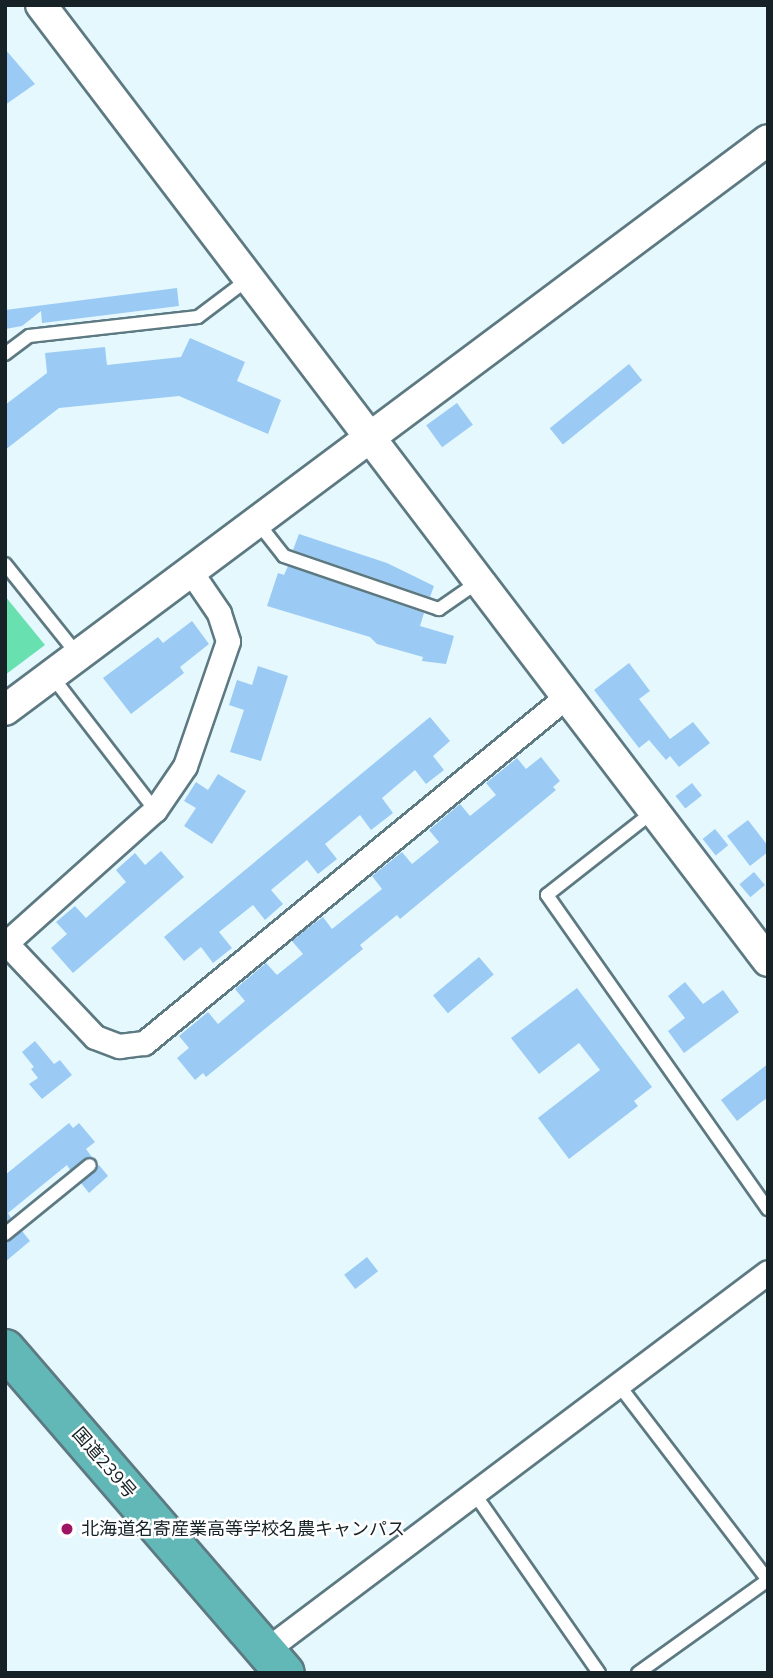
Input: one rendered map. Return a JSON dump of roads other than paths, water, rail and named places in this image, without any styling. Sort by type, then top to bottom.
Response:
[{"type":"highway","name":"国道239号","points":[[5,1349],[276,1661]]},
{"type":"street","points":[[41,5],[368,441],[567,696],[768,961]]},
{"type":"street","points":[[5,710],[368,441],[768,139]]},
{"type":"street","points":[[191,572],[219,613],[228,641],[220,677],[185,766],[155,810],[6,944],[94,1037],[119,1046],[144,1043],[567,696]]},
{"type":"street","points":[[276,1661],[474,1493],[766,1276]]},
{"type":"lane","points":[[5,354],[29,336],[198,317],[247,280]]},
{"type":"lane","points":[[258,523],[284,556],[439,610],[478,582]]},
{"type":"lane","points":[[5,564],[78,656]]},
{"type":"lane","points":[[51,675],[155,810]]},
{"type":"lane","points":[[654,811],[547,895],[768,1209]]},
{"type":"lane","points":[[5,1234],[90,1165]]},
{"type":"lane","points":[[618,1384],[768,1580],[638,1673]]},
{"type":"lane","points":[[474,1493],[599,1673]]},
{"type":"place","name":"北海道名寄産業高等学校名農キャンパス","points":[[67,1529]]}]
